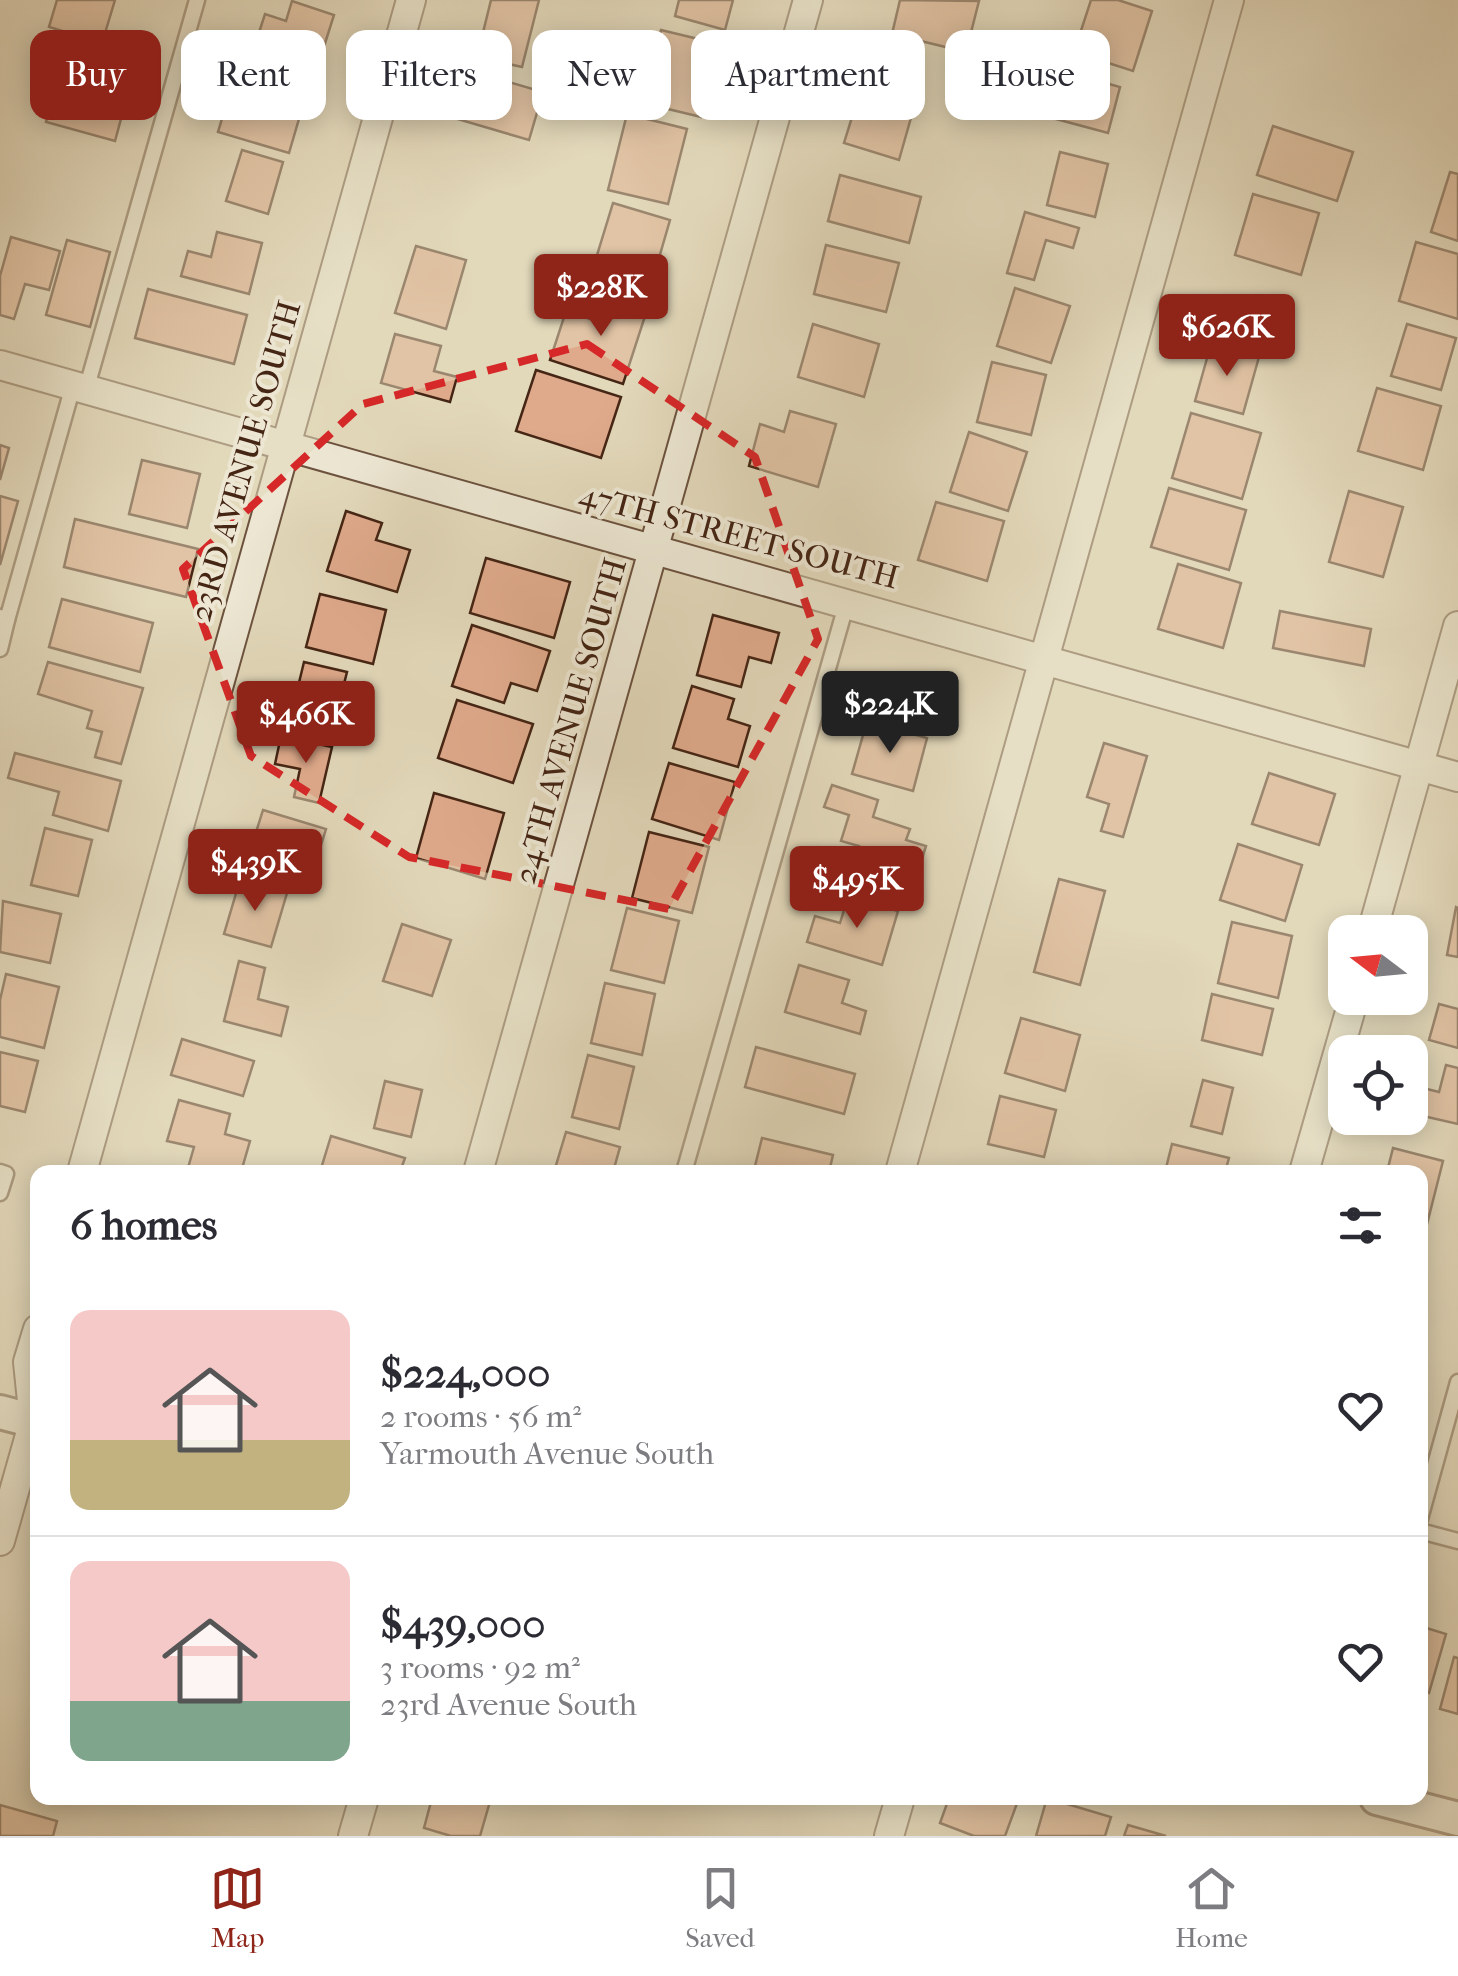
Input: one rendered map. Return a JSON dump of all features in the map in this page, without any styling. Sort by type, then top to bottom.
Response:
[{"type":"street","name":"23RD AVENUE SOUTH","points":[[84,1165],[411,0]]},
{"type":"street","name":"24TH AVENUE SOUTH","points":[[480,1165],[808,0]]},
{"type":"street","points":[[902,1165],[1229,0]]},
{"type":"street","name":"47TH STREET SOUTH","points":[[0,366],[1043,656],[1458,777]]},
{"type":"street","points":[[1377,915],[1458,626]]},
{"type":"street","points":[[1306,1165],[1349,1015]]},
{"type":"street","points":[[0,1412],[30,1420]]},
{"type":"street","points":[[0,1541],[30,1441]]},
{"type":"street","points":[[353,1836],[362,1805]]},
{"type":"street","points":[[889,1836],[898,1805]]},
{"type":"street","points":[[1403,1805],[1458,1820]]},
{"type":"lane","points":[[0,649],[4,618],[80,388],[197,0]]},
{"type":"lane","points":[[686,1165],[848,602]]},
{"type":"lane","points":[[0,1172],[6,1174],[0,1193]]},
{"type":"lane","points":[[1428,1490],[1458,1382]]},
{"type":"lane","points":[[1428,1533],[1458,1541]]},
{"type":"highlighted area","points":[[587,344],[755,457],[818,639],[669,909],[409,857],[251,756],[183,569],[363,404]]},
{"type":"building","points":[[57,0],[115,0],[106,30],[49,27]]},
{"type":"building","points":[[491,0],[539,0],[522,67],[512,65],[512,30],[484,30]]},
{"type":"building","points":[[679,0],[733,0],[725,30],[675,16]]},
{"type":"building","points":[[900,0],[979,1],[972,30],[945,30],[945,47],[925,42],[925,30],[893,30]]},
{"type":"building","points":[[1091,0],[1118,0],[1152,11],[1133,71],[1110,64],[1110,30],[1081,30]]},
{"type":"building","points":[[292,1],[334,15],[326,40],[326,30],[260,30],[265,14],[286,21]]},
{"type":"building","points":[[671,32],[691,37],[691,115],[671,110]]},
{"type":"building","points":[[512,83],[532,89],[535,120],[529,140],[461,120],[512,120]]},
{"type":"building","points":[[1110,84],[1120,87],[1108,133],[1060,120],[1110,120]]},
{"type":"building","points":[[47,120],[121,120],[115,141]]},
{"type":"building","points":[[222,120],[299,120],[289,153],[218,132]]},
{"type":"building","points":[[626,120],[651,120],[687,129],[668,204],[608,190]]},
{"type":"building","points":[[851,120],[910,120],[899,160],[844,143]]},
{"type":"building","points":[[1273,126],[1353,152],[1337,201],[1257,175]]},
{"type":"building","points":[[242,150],[283,162],[268,214],[226,201]]},
{"type":"building","points":[[1060,152],[1108,164],[1095,217],[1047,205]]},
{"type":"building","points":[[1450,172],[1458,174],[1458,241],[1431,232]]},
{"type":"building","points":[[840,175],[921,197],[909,243],[828,221]]},
{"type":"building","points":[[1253,194],[1319,213],[1301,275],[1235,255]]},
{"type":"building","points":[[613,203],[670,220],[648,296],[590,278]]},
{"type":"building","points":[[1025,212],[1079,228],[1073,248],[1046,240],[1034,280],[1007,273]]},
{"type":"building","points":[[217,232],[262,243],[249,294],[181,276],[188,251],[211,257]]},
{"type":"building","points":[[11,237],[60,251],[49,290],[25,284],[14,319],[0,315],[0,276]]},
{"type":"building","points":[[67,240],[110,252],[90,327],[46,315]]},
{"type":"building","points":[[1416,242],[1458,254],[1458,319],[1399,301]]},
{"type":"building","points":[[826,245],[899,263],[886,312],[814,294]]},
{"type":"building","points":[[416,246],[466,260],[446,329],[395,313]]},
{"type":"building","points":[[1015,288],[1070,306],[1051,363],[997,346]]},
{"type":"building","points":[[148,289],[247,315],[234,364],[135,338]]},
{"type":"building","points":[[598,294],[647,310],[623,384],[550,360],[566,311],[590,319]]},
{"type":"building","points":[[813,324],[879,344],[864,397],[798,377]]},
{"type":"building","points":[[1407,324],[1456,338],[1441,390],[1391,376]]},
{"type":"building","points":[[395,334],[441,346],[434,371],[457,377],[450,402],[381,383]]},
{"type":"building","points":[[1211,344],[1259,357],[1243,414],[1195,401]]},
{"type":"building","points":[[992,362],[1046,375],[1031,435],[977,422]]},
{"type":"building","points":[[536,370],[621,397],[601,458],[516,431]]},
{"type":"building","points":[[1377,388],[1441,406],[1423,470],[1358,451]]},
{"type":"building","points":[[790,411],[836,424],[818,487],[749,466],[760,424],[784,432]]},
{"type":"building","points":[[1191,413],[1261,433],[1242,499],[1172,478]]},
{"type":"building","points":[[969,432],[1027,452],[1008,511],[950,492]]},
{"type":"building","points":[[0,445],[9,448],[0,480]]},
{"type":"building","points":[[142,460],[200,474],[187,528],[129,514]]},
{"type":"building","points":[[1169,488],[1246,510],[1229,570],[1151,547]]},
{"type":"building","points":[[1349,491],[1403,507],[1383,577],[1329,562]]},
{"type":"building","points":[[0,496],[18,501],[0,565]]},
{"type":"building","points":[[936,502],[1004,521],[987,581],[918,560]]},
{"type":"building","points":[[346,511],[382,523],[376,540],[410,550],[397,592],[327,571]]},
{"type":"building","points":[[75,519],[198,549],[186,597],[64,567]]},
{"type":"building","points":[[486,558],[570,582],[554,638],[470,613]]},
{"type":"building","points":[[1178,564],[1241,583],[1223,648],[1158,629]]},
{"type":"building","points":[[320,594],[386,610],[373,664],[306,647]]},
{"type":"building","points":[[62,599],[153,623],[140,672],[49,647]]},
{"type":"building","points":[[1280,611],[1371,629],[1364,666],[1273,648]]},
{"type":"building","points":[[713,615],[779,633],[771,663],[749,657],[741,687],[697,675]]},
{"type":"building","points":[[472,625],[550,651],[537,691],[511,683],[504,703],[452,686]]},
{"type":"building","points":[[48,662],[143,688],[121,764],[95,757],[102,732],[87,728],[92,711],[38,694]]},
{"type":"building","points":[[304,662],[347,672],[342,692],[363,698],[353,740],[289,724]]},
{"type":"building","points":[[692,686],[734,699],[728,719],[750,726],[738,767],[673,748]]},
{"type":"building","points":[[457,700],[533,724],[513,783],[438,758]]},
{"type":"building","points":[[867,721],[927,738],[913,791],[852,774]]},
{"type":"building","points":[[281,736],[332,747],[319,803],[294,797],[300,769],[275,764]]},
{"type":"building","points":[[1104,743],[1147,756],[1123,837],[1101,831],[1109,804],[1087,797]]},
{"type":"building","points":[[15,753],[121,781],[108,831],[53,815],[59,792],[8,778]]},
{"type":"building","points":[[669,763],[735,782],[719,840],[652,819]]},
{"type":"building","points":[[1269,773],[1335,794],[1319,845],[1252,824]]},
{"type":"building","points":[[832,785],[878,800],[873,817],[910,829],[906,840],[926,846],[917,874],[900,869],[895,885],[851,871],[859,846],[841,841],[849,815],[824,807]]},
{"type":"building","points":[[434,793],[504,813],[485,879],[416,858]]},
{"type":"building","points":[[263,810],[326,829],[310,880],[247,861]]},
{"type":"building","points":[[45,828],[92,840],[78,896],[31,885]]},
{"type":"building","points":[[649,832],[709,847],[692,913],[632,898]]},
{"type":"building","points":[[1238,844],[1302,865],[1285,921],[1220,900]]},
{"type":"building","points":[[1059,879],[1105,891],[1080,985],[1034,972]]},
{"type":"building","points":[[240,880],[287,893],[271,947],[224,934]]},
{"type":"building","points":[[848,897],[898,911],[882,965],[807,942],[815,916],[840,923]]},
{"type":"building","points":[[3,901],[61,914],[50,963],[0,952]]},
{"type":"building","points":[[627,908],[679,921],[664,983],[611,970]]},
{"type":"building","points":[[1458,908],[1458,957],[1447,955]]},
{"type":"building","points":[[1232,922],[1292,936],[1278,998],[1218,983]]},
{"type":"building","points":[[402,924],[451,940],[432,996],[383,981]]},
{"type":"building","points":[[239,961],[265,968],[258,999],[288,1007],[281,1036],[224,1021]]},
{"type":"building","points":[[799,965],[849,980],[842,1003],[866,1011],[860,1034],[785,1012]]},
{"type":"building","points":[[6,974],[59,987],[44,1048],[0,1037],[0,1000]]},
{"type":"building","points":[[605,983],[655,994],[642,1055],[591,1043]]},
{"type":"building","points":[[1212,994],[1273,1009],[1262,1055],[1202,1040]]},
{"type":"building","points":[[1439,1004],[1458,1009],[1458,1048],[1429,1040]]},
{"type":"building","points":[[1021,1018],[1080,1035],[1065,1091],[1005,1073]]},
{"type":"building","points":[[182,1039],[254,1061],[243,1096],[171,1075]]},
{"type":"building","points":[[756,1047],[855,1074],[844,1114],[745,1087]]},
{"type":"building","points":[[0,1052],[38,1061],[25,1112],[0,1106]]},
{"type":"building","points":[[588,1055],[634,1067],[619,1129],[572,1117]]},
{"type":"building","points":[[1446,1065],[1458,1068],[1458,1124],[1428,1117],[1428,1089],[1439,1092]]},
{"type":"building","points":[[1203,1080],[1233,1088],[1222,1134],[1191,1126]]},
{"type":"building","points":[[385,1081],[422,1090],[411,1137],[374,1128]]},
{"type":"building","points":[[1000,1096],[1056,1110],[1044,1157],[988,1144]]},
{"type":"building","points":[[179,1100],[230,1114],[225,1134],[250,1141],[243,1165],[189,1165],[194,1147],[167,1141]]},
{"type":"building","points":[[566,1132],[620,1147],[615,1165],[556,1165]]},
{"type":"building","points":[[331,1136],[405,1158],[402,1165],[322,1165]]},
{"type":"building","points":[[762,1138],[833,1155],[831,1165],[755,1165]]},
{"type":"building","points":[[1172,1144],[1229,1158],[1227,1165],[1167,1165]]},
{"type":"building","points":[[1393,1148],[1443,1161],[1428,1220],[1428,1165],[1389,1165]]},
{"type":"building","points":[[1428,1628],[1446,1634],[1428,1693]]},
{"type":"building","points":[[1454,1657],[1458,1658],[1458,1714],[1440,1709]]},
{"type":"building","points":[[0,1805],[57,1821],[53,1836],[0,1836]]},
{"type":"building","points":[[430,1805],[489,1805],[480,1836],[451,1836],[424,1828]]},
{"type":"building","points":[[946,1805],[1016,1805],[1005,1836],[974,1836],[940,1823]]},
{"type":"building","points":[[1045,1805],[1071,1805],[1111,1817],[1105,1836],[1036,1836]]},
{"type":"building","points":[[1128,1825],[1166,1836],[1124,1836]]}]
